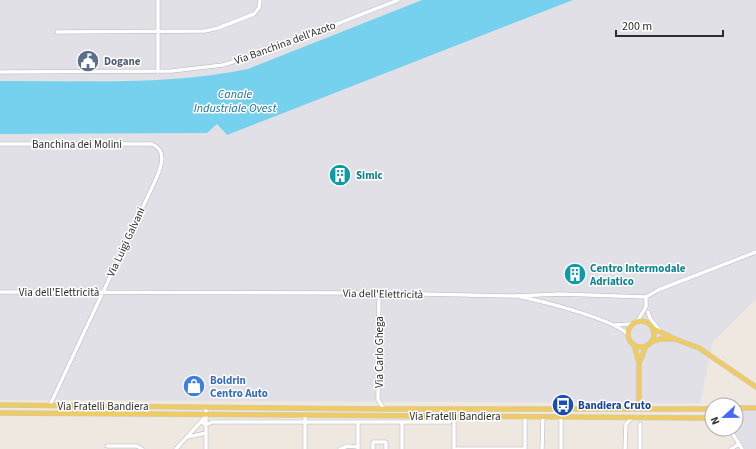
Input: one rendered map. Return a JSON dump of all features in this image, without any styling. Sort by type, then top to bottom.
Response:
[{"type":"main road","points":[[642,410],[639,401],[639,362],[634,345],[628,335],[632,324],[638,320],[650,323],[654,329],[662,334],[699,348],[756,387]]},
{"type":"main road","points":[[651,342],[655,334],[654,329]]},
{"type":"main road","points":[[639,362],[646,346],[651,342],[660,339],[675,339]]},
{"type":"main road","points":[[634,345],[646,346]]},
{"type":"main road","points":[[630,410],[636,406],[639,401]]},
{"type":"main road","name":"Via Fratelli Bandiera","points":[[0,405],[384,409],[704,409]]},
{"type":"main road","points":[[744,408],[756,408]]},
{"type":"main road","name":"Via Fratelli Bandiera","points":[[0,413],[704,418]]},
{"type":"street","points":[[158,0],[158,72]]},
{"type":"street","points":[[57,32],[214,30],[254,14],[259,8],[260,0]]},
{"type":"street","name":"Via Banchina dell'Azoto","points":[[0,72],[158,72],[202,68],[242,60],[280,47],[398,0]]},
{"type":"street","name":"Banchina dei Molini","points":[[0,144],[153,144]]},
{"type":"street","name":"Via Luigi Galvani","points":[[50,405],[161,167],[161,152],[153,144]]},
{"type":"street","name":"Via dell'Elettricità","points":[[0,292],[514,296],[560,294],[646,297],[658,290],[756,252]]},
{"type":"street","name":"Via Carlo Ghega","points":[[379,294],[378,400],[384,409]]},
{"type":"street","points":[[514,296],[554,306],[614,325],[628,335]]},
{"type":"street","points":[[646,297],[646,307],[650,318],[662,334]]},
{"type":"street","points":[[638,320],[646,307]]},
{"type":"street","points":[[648,312],[650,323]]},
{"type":"street","points":[[614,325],[632,324]]},
{"type":"street","points":[[206,406],[206,449]]},
{"type":"street","points":[[454,408],[454,449],[525,449],[525,417]]},
{"type":"street","points":[[176,449],[194,433],[206,415]]},
{"type":"street","points":[[305,415],[305,449]]},
{"type":"street","points":[[542,449],[543,417]]},
{"type":"street","points":[[560,449],[561,417]]},
{"type":"street","points":[[625,449],[626,424],[632,418]]},
{"type":"street","points":[[202,422],[206,425]]},
{"type":"street","name":"Via Fratelli Bandiera","points":[[206,425],[212,422],[450,422]]},
{"type":"street","points":[[340,449],[348,446],[358,448],[358,422]]},
{"type":"street","points":[[402,422],[402,449]]},
{"type":"street","points":[[640,424],[640,449]]},
{"type":"street","points":[[194,433],[206,433]]},
{"type":"street","points":[[735,437],[742,449]]},
{"type":"street","points":[[373,449],[373,442],[386,442],[386,449]]},
{"type":"street","points":[[731,449],[739,444]]},
{"type":"street","points":[[107,446],[137,446],[142,449]]},
{"type":"shaded area","points":[[0,0],[422,0],[248,69],[220,75],[168,80],[0,81]]},
{"type":"shaded area","points":[[573,0],[756,0],[756,299],[713,342],[700,403],[0,400],[0,134],[207,133],[217,124],[227,135]]},
{"type":"shaded area","points":[[744,411],[756,411],[756,449],[745,449],[738,437],[744,437]]},
{"type":"water","name":"Canale Industriale Ovest","points":[[422,0],[573,0],[227,135],[217,124],[207,133],[0,134],[0,81],[156,80],[187,78],[248,69]]},
{"type":"place","name":"Dogane","points":[[88,61]]},
{"type":"place","name":"Simic","points":[[340,175]]},
{"type":"place","name":"Centro Intermodale Adriatico","points":[[575,274]]},
{"type":"place","name":"Boldrin Centro Auto","points":[[194,386]]},
{"type":"place","name":"Bandiera Cruto","points":[[563,405]]}]
